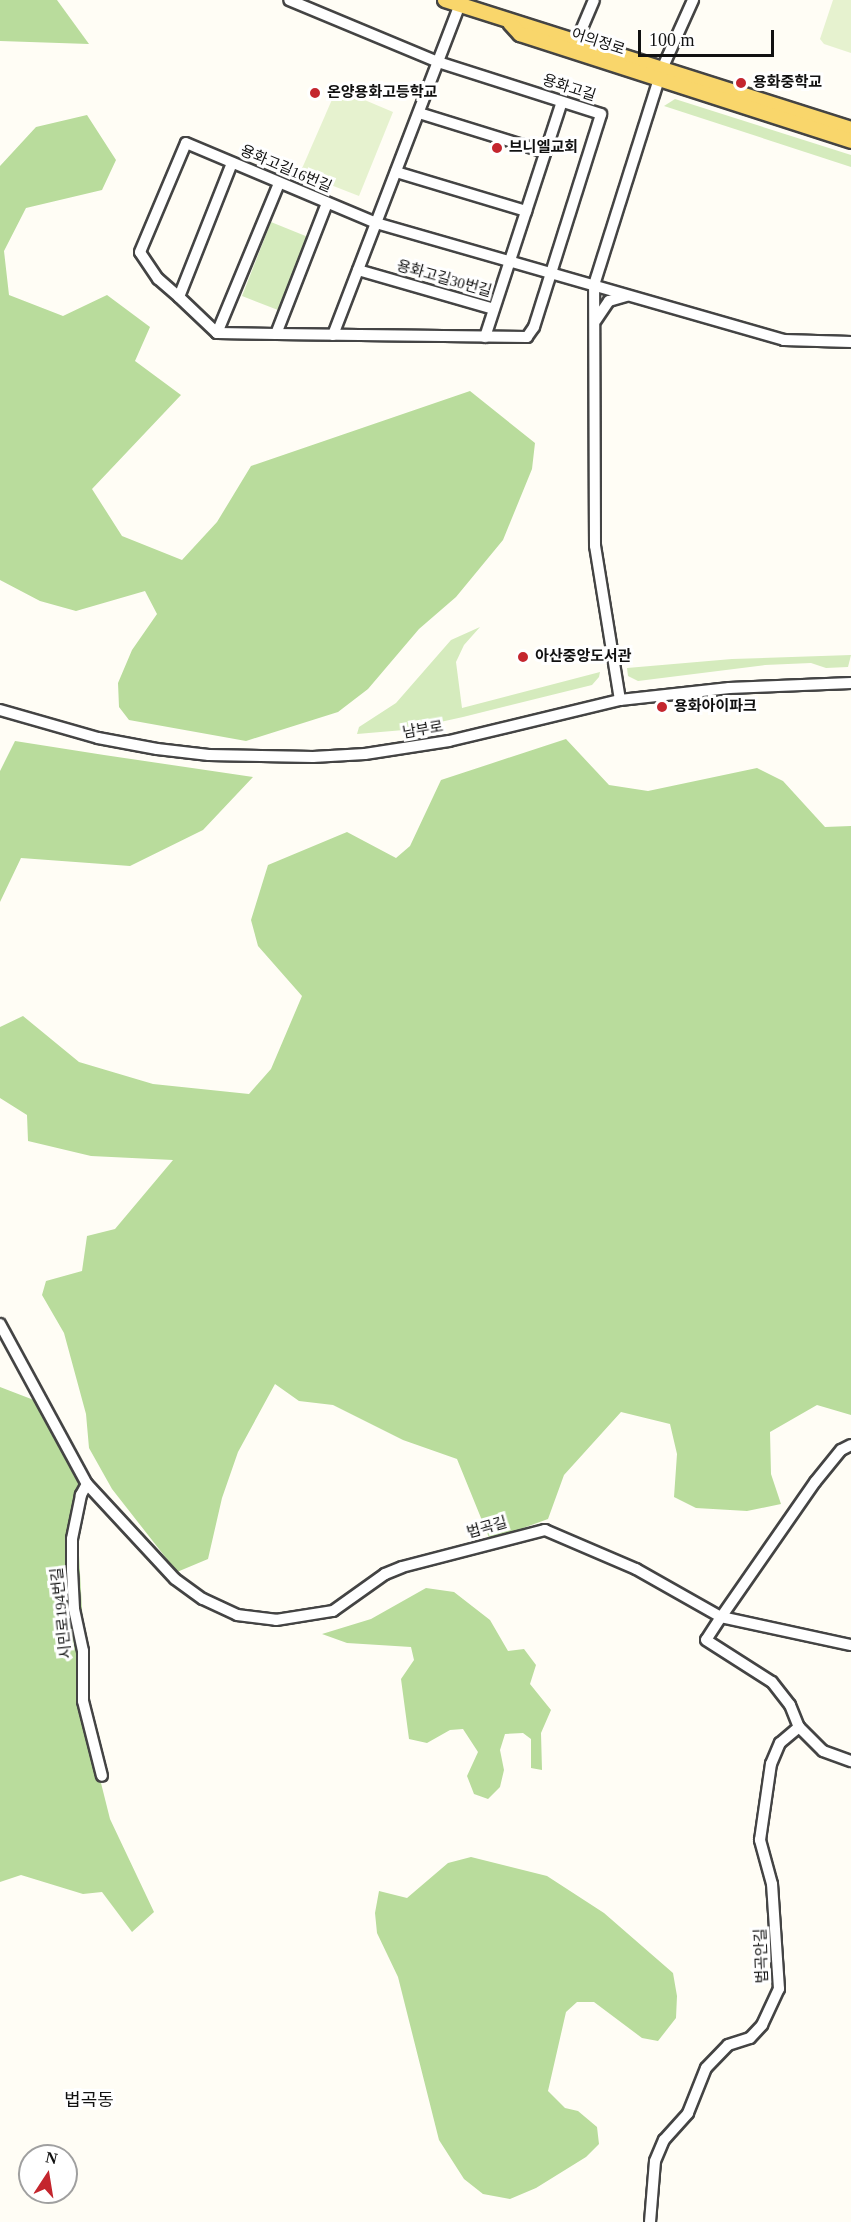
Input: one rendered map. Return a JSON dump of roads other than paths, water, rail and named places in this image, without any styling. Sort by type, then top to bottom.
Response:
[{"type":"main road","name":"어의정로","points":[[445,0],[510,23],[524,22],[577,40],[660,74],[851,141]]},
{"type":"main road","name":"어의정로","points":[[510,23],[520,34],[851,129]]},
{"type":"street","name":"용화고길","points":[[289,0],[438,62],[601,114],[551,273]]},
{"type":"street","points":[[577,40],[594,0]]},
{"type":"street","points":[[620,699],[595,546],[594,285],[660,74],[693,0]]},
{"type":"street","points":[[333,335],[459,6]]},
{"type":"street","points":[[494,309],[562,102]]},
{"type":"street","points":[[419,113],[545,152]]},
{"type":"street","name":"용화고길16번길","points":[[179,297],[158,279],[140,252],[186,143],[376,223]]},
{"type":"street","points":[[232,163],[179,297],[217,333],[527,337],[551,273]]},
{"type":"street","points":[[396,171],[526,211]]},
{"type":"street","points":[[217,333],[279,183]]},
{"type":"street","points":[[276,334],[327,203]]},
{"type":"street","points":[[376,223],[784,340],[851,342]]},
{"type":"street","name":"용화고길30번길","points":[[358,270],[494,309],[485,337]]},
{"type":"street","points":[[594,323],[609,301],[630,296]]},
{"type":"street","name":"남부로","points":[[0,710],[98,738],[209,755],[265,758],[404,749],[620,699],[729,688],[851,683]]},
{"type":"street","points":[[0,1324],[87,1484]]},
{"type":"street","points":[[851,1445],[841,1450],[815,1482],[706,1640],[772,1683],[790,1705],[799,1727],[823,1751],[851,1761]]},
{"type":"street","name":"법곡길","points":[[87,1484],[176,1579],[203,1599],[237,1614],[276,1620],[333,1611],[385,1574],[402,1567],[545,1530],[636,1569],[721,1617],[851,1645]]},
{"type":"street","name":"시민로194번길","points":[[87,1484],[81,1495],[72,1539],[74,1609],[83,1651],[83,1701],[102,1776]]},
{"type":"street","name":"법곡안길","points":[[650,2222],[656,2161],[664,2140],[688,2114],[706,2068],[728,2045],[750,2038],[762,2025],[779,1989],[772,1884],[760,1840],[771,1764],[780,1743],[799,1727]]},
{"type":"place","name":"용화중학교","points":[[741,83]]},
{"type":"place","name":"온양용화고등학교","points":[[315,93]]},
{"type":"place","name":"브니엘교회","points":[[497,148]]},
{"type":"place","name":"아산중앙도서관","points":[[523,657]]},
{"type":"place","name":"용화아이파크","points":[[662,707]]},
{"type":"district","name":"법곡동","points":[[89,2100]]}]
